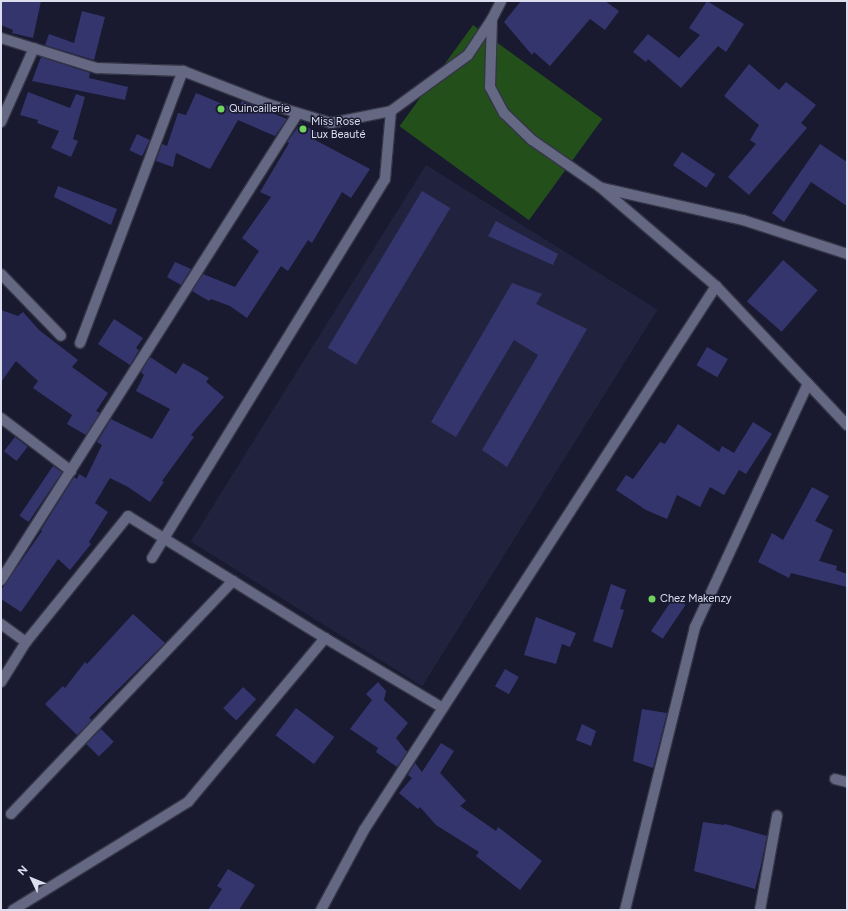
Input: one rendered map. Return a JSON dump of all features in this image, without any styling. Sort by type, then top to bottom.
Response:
[{"type":"street","points":[[1,38],[97,68],[183,71],[268,104],[331,123],[390,111],[468,55],[492,19],[500,1]]},
{"type":"street","points":[[492,19],[490,86],[504,113],[532,140],[600,187],[716,286],[847,425]]},
{"type":"street","points":[[1,122],[34,48]]},
{"type":"street","points":[[80,343],[183,71]]},
{"type":"street","points":[[152,558],[385,179],[390,111]]},
{"type":"street","points":[[1,580],[298,113]]},
{"type":"street","points":[[600,187],[743,220],[847,254]]},
{"type":"street","points":[[1,274],[61,336]]},
{"type":"street","points":[[321,910],[364,830],[716,286]]},
{"type":"street","points":[[625,910],[695,627],[808,384]]},
{"type":"street","points":[[1,418],[71,471]]},
{"type":"street","points":[[1,682],[26,642],[128,516],[325,638],[443,708]]},
{"type":"street","points":[[11,814],[233,581]]},
{"type":"street","points":[[1,624],[26,642]]},
{"type":"street","points":[[14,910],[188,802],[325,638]]},
{"type":"street","points":[[834,779],[847,782]]},
{"type":"street","points":[[760,910],[777,816]]},
{"type":"shaded area","points":[[426,165],[658,310],[422,686],[191,542]]},
{"type":"green space","points":[[473,25],[602,119],[529,220],[400,126]]},
{"type":"building","points":[[1,1],[41,1],[33,38],[12,33],[13,30],[1,25]]},
{"type":"building","points":[[521,1],[605,1],[619,11],[605,30],[590,19],[550,66],[534,52],[532,55],[504,22]]},
{"type":"building","points":[[707,1],[744,24],[726,52],[718,46],[681,88],[648,59],[646,62],[633,52],[648,34],[679,58],[700,35],[689,28]]},
{"type":"building","points":[[82,11],[105,17],[94,60],[45,45],[49,34],[74,43]]},
{"type":"building","points":[[41,57],[90,73],[89,78],[128,87],[125,100],[32,81]]},
{"type":"building","points":[[749,64],[779,90],[786,82],[816,105],[801,123],[807,128],[749,195],[728,177],[756,144],[750,140],[759,125],[724,96]]},
{"type":"building","points":[[28,92],[70,108],[76,94],[85,97],[73,139],[78,141],[71,157],[51,148],[59,131],[37,123],[38,120],[20,115]]},
{"type":"building","points":[[196,93],[237,110],[242,101],[287,119],[275,136],[238,120],[210,169],[176,153],[173,167],[156,161],[162,144],[167,146],[178,113],[186,115]]},
{"type":"building","points":[[301,123],[319,134],[315,140],[370,169],[351,198],[342,192],[312,243],[308,240],[288,271],[281,266],[247,318],[230,306],[211,299],[209,301],[192,291],[203,274],[235,287],[259,251],[242,238],[271,197],[260,192],[289,143],[287,142]]},
{"type":"building","points":[[137,134],[150,140],[142,156],[129,150]]},
{"type":"building","points":[[820,144],[847,162],[847,206],[811,182],[784,222],[772,213]]},
{"type":"building","points":[[682,152],[715,174],[706,188],[673,165]]},
{"type":"building","points":[[58,186],[117,209],[111,225],[54,197]]},
{"type":"building","points":[[422,191],[450,208],[356,365],[328,348]]},
{"type":"building","points":[[496,221],[558,254],[553,265],[488,236]]},
{"type":"building","points":[[783,260],[818,290],[782,332],[747,302]]},
{"type":"building","points":[[175,262],[191,269],[181,285],[167,277]]},
{"type":"building","points":[[512,283],[542,294],[536,304],[587,329],[507,467],[482,450],[538,355],[514,340],[456,437],[431,422]]},
{"type":"building","points":[[1,310],[18,316],[23,312],[39,330],[78,360],[72,367],[108,393],[96,411],[100,413],[86,435],[67,424],[72,415],[33,388],[38,381],[16,361],[1,382]]},
{"type":"building","points":[[114,319],[143,338],[136,348],[139,350],[130,365],[98,344]]},
{"type":"building","points":[[707,347],[728,359],[717,377],[696,365]]},
{"type":"building","points":[[150,357],[176,374],[183,363],[196,370],[209,378],[206,382],[224,397],[191,435],[194,437],[162,481],[164,482],[150,502],[128,487],[110,478],[95,503],[108,512],[89,542],[91,544],[70,570],[58,559],[21,612],[1,599],[1,590],[42,531],[41,530],[74,477],[77,479],[79,474],[86,478],[102,445],[97,442],[111,419],[152,439],[170,409],[136,391],[144,375],[141,372]]},
{"type":"building","points":[[753,422],[772,434],[746,474],[739,470],[724,495],[710,487],[700,507],[677,495],[667,519],[646,510],[616,490],[626,475],[633,479],[660,442],[665,444],[678,424],[719,452],[722,446],[734,453]]},
{"type":"building","points":[[15,437],[28,447],[17,461],[4,451]]},
{"type":"building","points":[[53,466],[62,472],[29,522],[19,516]]},
{"type":"building","points":[[812,487],[829,496],[815,521],[833,530],[819,561],[837,566],[836,570],[847,574],[847,587],[791,573],[789,578],[758,562],[772,533],[783,540]]},
{"type":"building","points":[[611,584],[626,590],[620,609],[624,610],[612,648],[593,641]]},
{"type":"building","points":[[674,597],[686,605],[663,639],[651,631]]},
{"type":"building","points":[[133,614],[165,643],[89,718],[92,720],[77,735],[45,704],[63,686],[65,688],[85,662],[87,664]]},
{"type":"building","points":[[536,617],[576,633],[570,647],[562,644],[556,664],[524,655]]},
{"type":"building","points":[[505,669],[519,677],[509,694],[495,686]]},
{"type":"building","points":[[378,682],[386,691],[384,700],[408,723],[396,738],[407,752],[397,767],[376,752],[378,748],[350,729],[372,700],[366,694]]},
{"type":"building","points":[[243,687],[256,699],[236,720],[223,708]]},
{"type":"building","points":[[296,708],[334,737],[314,764],[276,735]]},
{"type":"building","points":[[642,709],[667,713],[653,768],[633,761]]},
{"type":"building","points":[[582,724],[596,731],[591,746],[576,740]]},
{"type":"building","points":[[101,729],[114,742],[99,757],[86,744]]},
{"type":"building","points":[[441,743],[454,751],[440,773],[466,801],[460,806],[496,831],[498,827],[542,861],[520,890],[476,856],[479,852],[436,825],[420,807],[418,809],[399,793],[412,778],[408,775],[415,763],[422,772]]},
{"type":"building","points":[[703,822],[725,824],[767,836],[755,889],[694,871]]},
{"type":"building","points":[[228,869],[255,885],[239,910],[208,910],[222,889],[217,886]]},
{"type":"place","name":"Quincaillerie","points":[[221,109]]},
{"type":"place","name":"Miss Rose Lux Beauté","points":[[303,129]]},
{"type":"place","name":"Chez Makenzy","points":[[652,599]]}]
